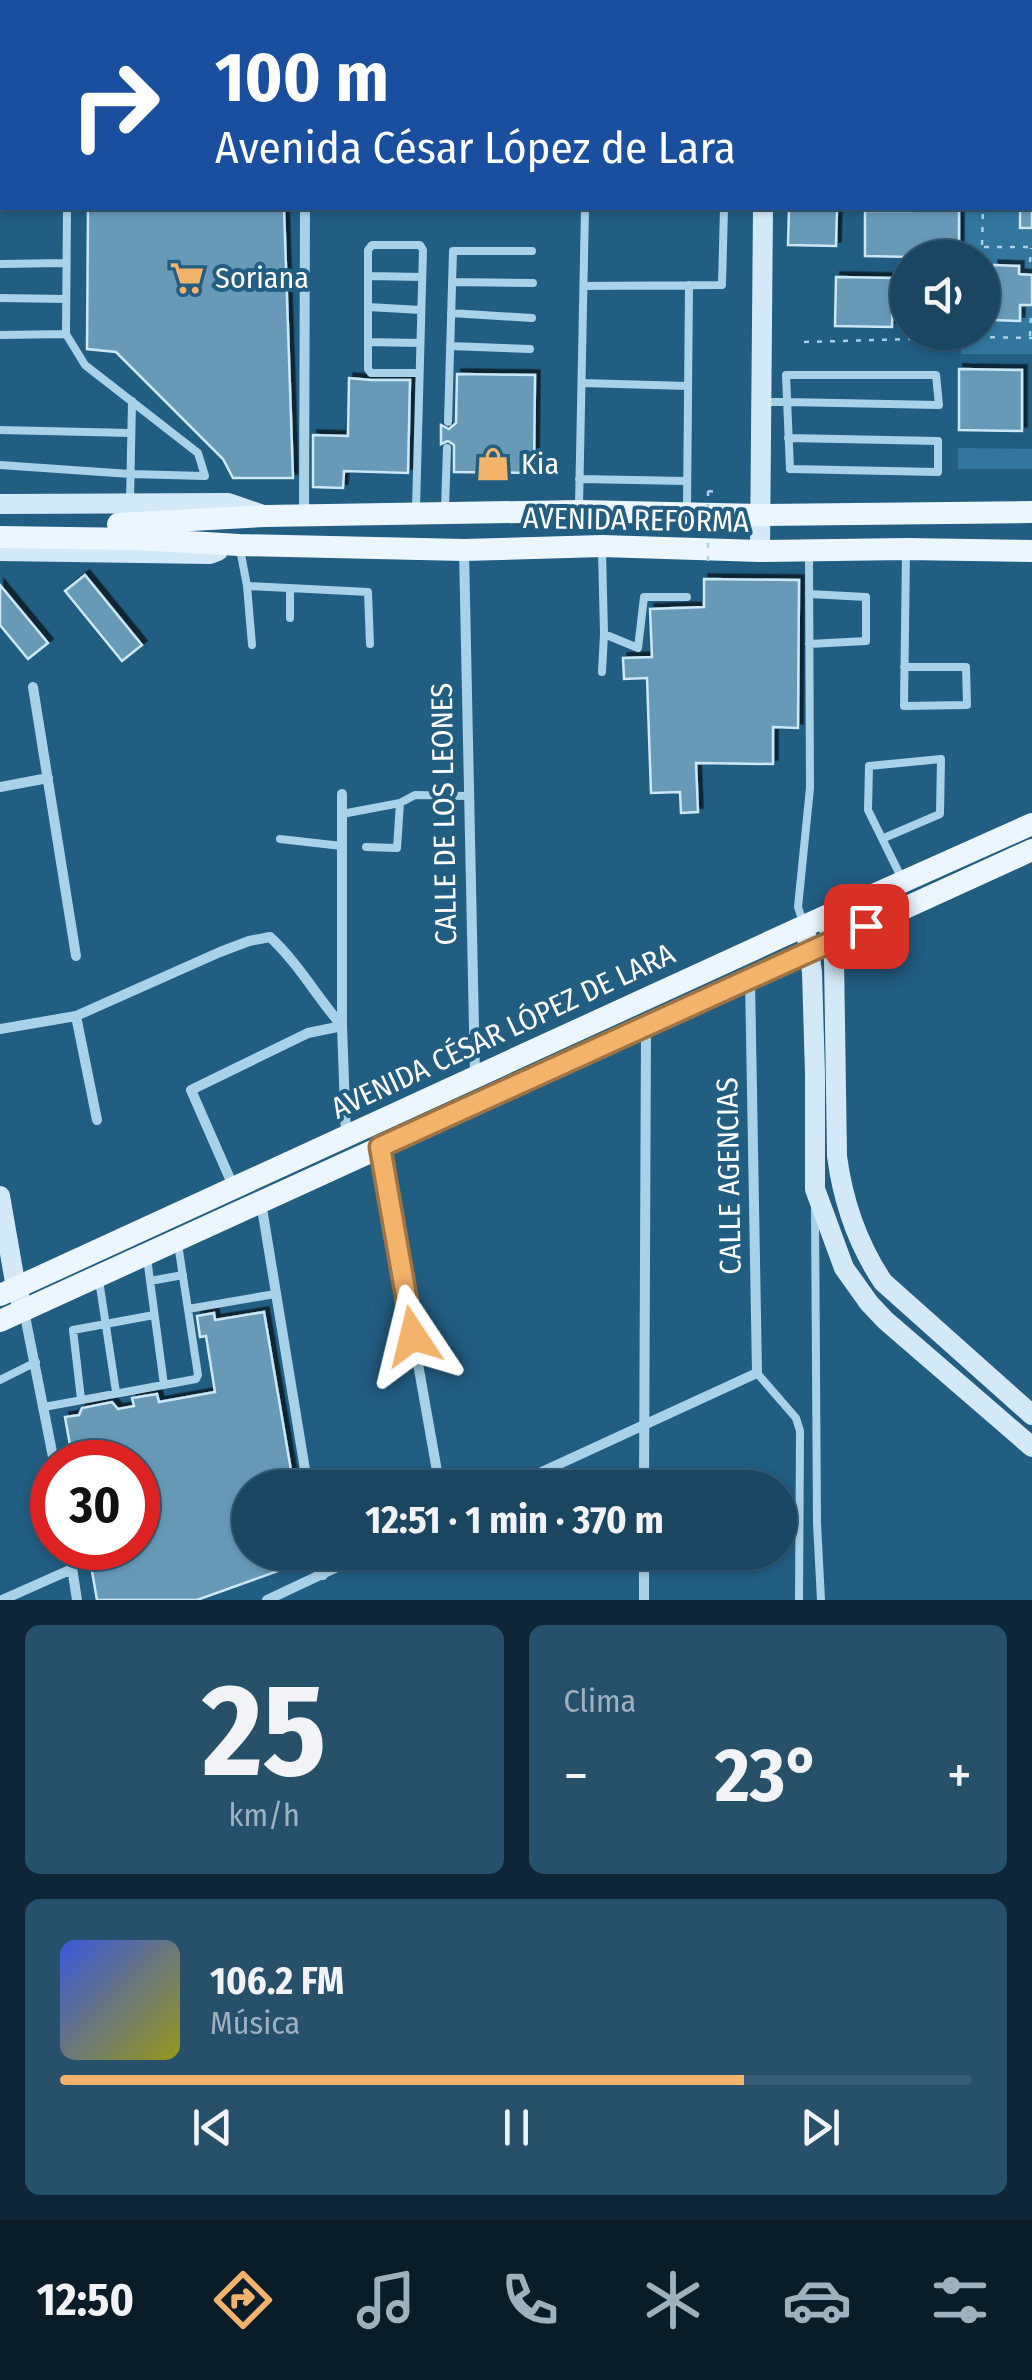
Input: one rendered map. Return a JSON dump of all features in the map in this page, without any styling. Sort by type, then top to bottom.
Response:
[{"type":"main road","name":"AVENIDA REFORMA","points":[[0,522],[138,524],[265,516],[579,511],[761,515],[1032,512]]},
{"type":"main road","name":"AVENIDA REFORMA","points":[[0,537],[464,550],[602,546],[760,551],[1032,551]]},
{"type":"main road","name":"AVENIDA CÉSAR LÓPEZ DE LARA","points":[[0,1321],[13,1298],[234,1188],[1032,824]]},
{"type":"main road","name":"AVENIDA CÉSAR LÓPEZ DE LARA","points":[[13,1298],[98,1276],[1032,850]]},
{"type":"street","points":[[304,515],[306,210]]},
{"type":"street","points":[[760,551],[763,210]]},
{"type":"street","name":"AVENIDA REFORMA","points":[[0,504],[228,503],[265,516]]},
{"type":"street","name":"AVENIDA REFORMA","points":[[0,551],[210,554],[239,545]]},
{"type":"street","name":"CALLE DE LOS LEONES","points":[[464,550],[475,1078]]},
{"type":"street","points":[[33,687],[76,956]]},
{"type":"street","points":[[0,787],[48,778]]},
{"type":"street","points":[[342,794],[346,1137]]},
{"type":"street","points":[[814,922],[833,941],[826,1075],[814,1189],[835,1268],[885,1320],[1032,1447]]},
{"type":"street","points":[[814,922],[810,950],[842,1188],[860,1241],[883,1282],[1032,1415]]},
{"type":"street","points":[[0,1029],[76,1016],[220,952],[270,937],[342,1026]]},
{"type":"street","name":"CALLE AGENCIAS","points":[[750,978],[757,1373]]},
{"type":"street","points":[[76,1016],[97,1120]]},
{"type":"street","points":[[234,1188],[191,1090],[308,1032],[342,1026]]},
{"type":"street","points":[[644,1470],[646,1026]]},
{"type":"street","points":[[380,1147],[437,1470]]},
{"type":"street","points":[[0,1196],[13,1298],[36,1362],[50,1440]]},
{"type":"street","points":[[261,1202],[305,1470]]},
{"type":"street","points":[[547,1470],[757,1373]]},
{"type":"street","points":[[2,1600],[68,1570]]},
{"type":"street","points":[[72,1570],[77,1600]]},
{"type":"street","points":[[322,1570],[323,1575]]},
{"type":"street","points":[[266,1600],[333,1570]]},
{"type":"street","points":[[644,1570],[644,1600]]},
{"type":"lane","points":[[0,465],[205,476],[198,453],[85,365],[66,334],[66,210]]},
{"type":"lane","points":[[579,511],[585,210]]},
{"type":"lane","points":[[584,286],[722,285],[724,210]]},
{"type":"lane","points":[[416,513],[423,250],[420,245],[372,245],[368,250],[368,369],[418,373]]},
{"type":"lane","points":[[448,422],[454,251],[532,251]]},
{"type":"lane","points":[[0,264],[65,263]]},
{"type":"lane","points":[[368,276],[422,278]]},
{"type":"lane","points":[[452,282],[533,283]]},
{"type":"lane","points":[[686,513],[689,285]]},
{"type":"lane","points":[[0,298],[66,299]]},
{"type":"lane","points":[[368,307],[421,310]]},
{"type":"lane","points":[[451,313],[532,318]]},
{"type":"lane","points":[[0,335],[66,334]]},
{"type":"lane","points":[[368,342],[420,343]]},
{"type":"lane","points":[[450,346],[530,349]]},
{"type":"lane","points":[[762,402],[786,402],[939,405],[936,376],[786,375],[786,402],[788,438],[790,470],[938,472],[938,441],[788,438]]},
{"type":"lane","points":[[582,383],[688,386]]},
{"type":"lane","points":[[130,504],[132,401]]},
{"type":"lane","points":[[0,430],[131,433]]},
{"type":"lane","points":[[445,513],[447,448]]},
{"type":"lane","points":[[580,478],[687,481]]},
{"type":"lane","points":[[239,545],[252,644]]},
{"type":"lane","points":[[602,546],[602,672]]},
{"type":"lane","points":[[904,667],[966,666],[966,705],[904,706],[904,667],[906,549]]},
{"type":"lane","points":[[809,550],[810,788],[798,906],[814,922]]},
{"type":"lane","points":[[247,586],[368,592],[370,644]]},
{"type":"lane","points":[[290,588],[290,618]]},
{"type":"lane","points":[[809,594],[866,597],[866,641],[810,644]]},
{"type":"lane","points":[[604,634],[638,648],[644,596],[686,597]]},
{"type":"lane","points":[[884,838],[940,814],[941,759],[869,766],[868,810],[904,883]]},
{"type":"lane","points":[[342,814],[400,803],[415,795],[468,796]]},
{"type":"lane","points":[[366,847],[397,848],[400,803]]},
{"type":"lane","points":[[280,839],[342,846]]},
{"type":"lane","points":[[814,1189],[821,1600]]},
{"type":"lane","points":[[44,1407],[193,1380],[198,1375],[177,1240]]},
{"type":"lane","points":[[146,1254],[164,1385]]},
{"type":"lane","points":[[815,1274],[835,1268]]},
{"type":"lane","points":[[150,1282],[183,1275]]},
{"type":"lane","points":[[98,1276],[116,1392]]},
{"type":"lane","points":[[188,1309],[275,1294]]},
{"type":"lane","points":[[81,1399],[73,1330],[154,1315]]},
{"type":"lane","points":[[1,1378],[36,1362]]},
{"type":"lane","points":[[757,1373],[796,1418],[800,1431],[800,1600]]},
{"type":"path","points":[[982,210],[982,240]]},
{"type":"path","points":[[1000,246],[1032,247],[1030,262]]},
{"type":"path","points":[[1000,336],[1031,338],[1031,314]]},
{"type":"path","points":[[804,342],[890,339]]},
{"type":"path","points":[[708,568],[708,491],[718,492],[718,500]]},
{"type":"shaded area","points":[[964,210],[1018,210],[1019,230],[1032,230],[1032,354],[961,354],[961,350],[1000,350],[1000,240],[963,240]]},
{"type":"shaded area","points":[[958,448],[1032,449],[1032,469],[958,469]]},
{"type":"building","name":"Soriana","points":[[88,210],[284,210],[293,478],[233,478],[223,459],[116,352],[87,349]]},
{"type":"building","points":[[789,210],[837,210],[836,246],[788,245]]},
{"type":"building","points":[[959,210],[959,240],[890,240],[890,257],[865,256],[865,211]]},
{"type":"building","points":[[1020,210],[1032,210],[1032,228],[1020,228]]},
{"type":"building","points":[[1000,265],[1019,266],[1019,274],[1032,275],[1032,305],[1020,305],[1020,321],[1000,320]]},
{"type":"building","points":[[836,277],[890,278],[890,327],[835,326]]},
{"type":"building","points":[[959,369],[1022,370],[1022,431],[959,430]]},
{"type":"building","points":[[457,374],[535,375],[534,473],[454,472],[454,445],[448,441],[441,444],[441,425],[449,429],[456,423]]},
{"type":"building","points":[[349,378],[410,380],[408,473],[344,471],[343,488],[313,487],[313,435],[348,436]]},
{"type":"building","points":[[85,575],[142,645],[122,661],[65,591]]},
{"type":"building","points":[[704,579],[799,580],[798,728],[773,727],[773,764],[696,763],[698,812],[681,813],[680,792],[651,793],[647,678],[624,679],[623,658],[652,657],[650,609],[704,607]]},
{"type":"building","points":[[0,585],[48,643],[28,659],[0,625]]},
{"type":"building","points":[[264,1312],[291,1470],[232,1470],[232,1570],[281,1570],[197,1600],[97,1600],[92,1570],[160,1570],[160,1440],[69,1440],[65,1417],[79,1415],[82,1408],[112,1402],[118,1409],[134,1406],[132,1398],[157,1394],[159,1402],[215,1392],[206,1336],[200,1337],[197,1316],[214,1313],[215,1320]]},
{"type":"place","name":"Soriana","points":[[187,278]]},
{"type":"place","name":"Kia","points":[[493,464]]},
{"type":"route","points":[[413,1336],[380,1147],[866,926]]}]
